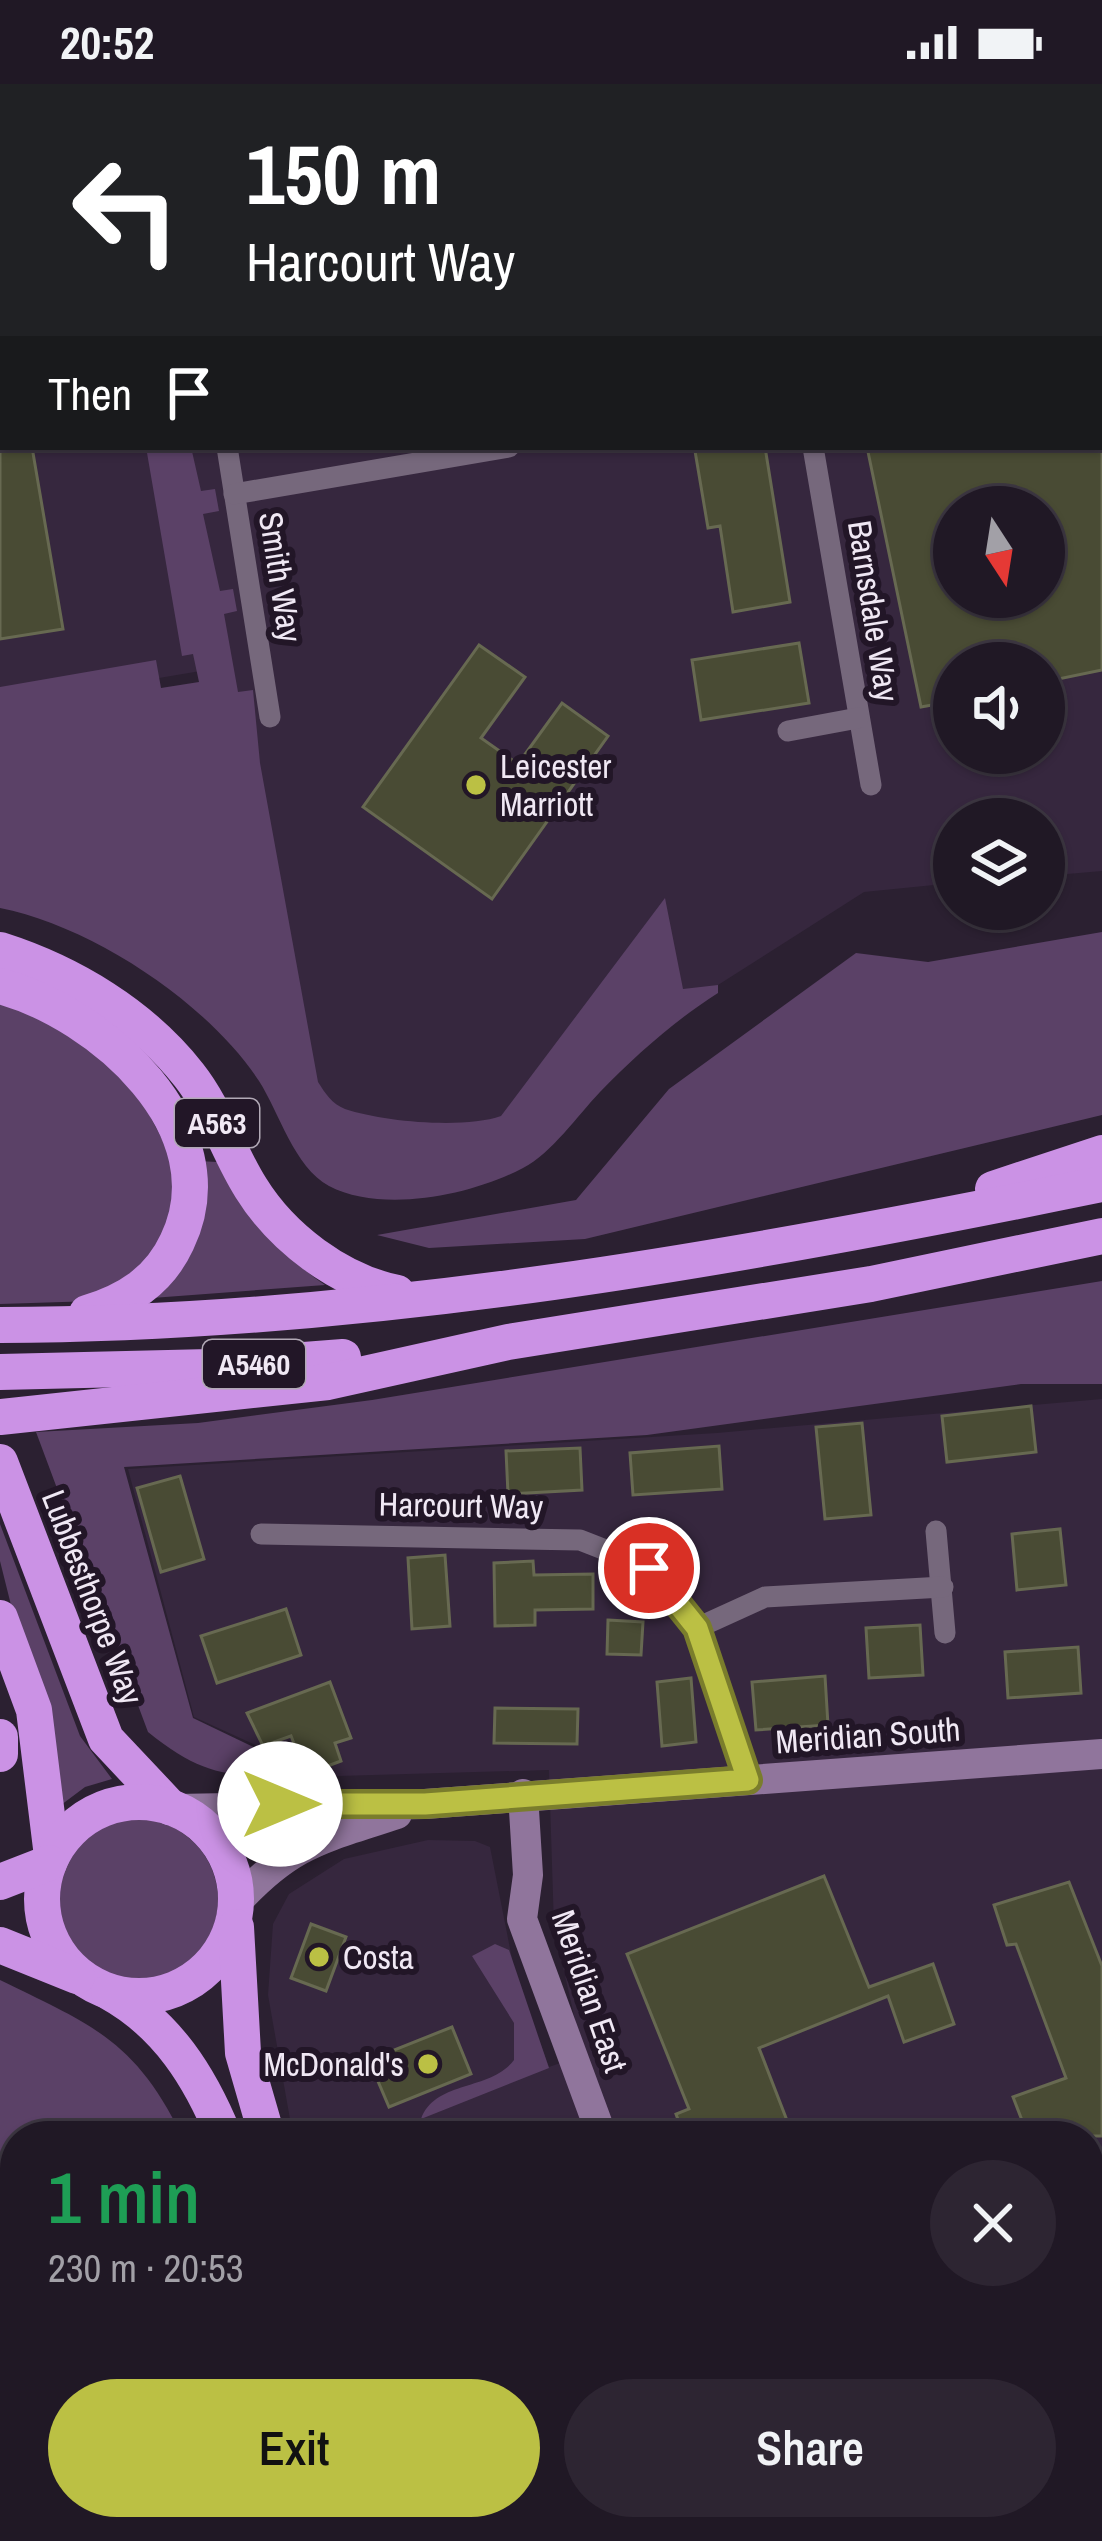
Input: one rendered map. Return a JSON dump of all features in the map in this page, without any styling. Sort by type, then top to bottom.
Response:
[{"type":"highway","name":"A563","points":[[0,950],[82,985],[170,1054],[206,1099],[252,1189],[282,1227],[355,1281],[424,1299]]},
{"type":"highway","points":[[0,986],[71,1018],[128,1062],[169,1112],[189,1172],[184,1226],[160,1271],[129,1297],[50,1325]]},
{"type":"highway","points":[[934,1214],[1022,1176],[1102,1153]]},
{"type":"highway","name":"A5460","points":[[0,1325],[424,1299],[649,1268],[1102,1184]]},
{"type":"highway","name":"A5460","points":[[0,1372],[210,1367],[508,1342],[966,1266],[1102,1236]]},
{"type":"highway","points":[[966,1266],[1102,1261]]},
{"type":"highway","points":[[0,1417],[328,1382],[508,1342]]},
{"type":"highway","name":"Lubbesthorpe Way","points":[[0,1462],[106,1739],[173,1808]]},
{"type":"highway","points":[[0,1618],[34,1711],[50,1860],[42,1902],[47,1928],[66,1962],[124,2000],[173,2044],[206,2093],[218,2121]]},
{"type":"highway","points":[[0,1737],[0,1754]]},
{"type":"highway","points":[[0,1882],[50,1860],[68,1833],[102,1809],[143,1802],[173,1808],[221,1846],[231,1868],[236,1907],[243,2053],[263,2121]]},
{"type":"highway","points":[[0,1946],[134,1995],[184,1984],[215,1959],[236,1907]]},
{"type":"street","name":"Smith Way","points":[[227,450],[270,717]]},
{"type":"street","points":[[234,494],[491,450]]},
{"type":"street","name":"Barnsdale Way","points":[[813,450],[871,785]]},
{"type":"street","points":[[788,730],[858,718]]},
{"type":"street","points":[[936,1531],[945,1633]]},
{"type":"street","name":"Harcourt Way","points":[[261,1534],[580,1540],[649,1568],[697,1628],[748,1780]]},
{"type":"street","points":[[697,1628],[765,1597],[944,1587]]},
{"type":"street","name":"Meridian South","points":[[173,1808],[425,1804],[1102,1754]]},
{"type":"street","name":"Meridian East","points":[[523,1794],[528,1875],[522,1919],[596,2121]]},
{"type":"street","name":"Meridian South","points":[[236,1907],[274,1863],[300,1846],[425,1804]]},
{"type":"shaded area","points":[[0,450],[1102,450],[1102,871],[1065,874],[1065,798],[933,798],[933,885],[864,892],[696,999],[512,1138],[323,1113],[218,668],[0,705]]},
{"type":"shaded area","points":[[147,450],[192,450],[201,491],[215,489],[219,511],[203,514],[220,591],[233,589],[237,611],[224,614],[238,692],[253,690],[260,763],[318,1082],[345,1109],[446,1123],[501,1116],[665,898],[683,989],[718,985],[718,993],[642,1052],[554,1144],[523,1168],[479,1186],[427,1198],[375,1199],[329,1186],[297,1153],[259,1081],[237,1052],[179,997],[109,950],[35,917],[0,908],[0,687],[156,660],[161,688],[199,682],[193,654],[182,656]]},
{"type":"shaded area","points":[[1102,932],[1102,1115],[585,1239],[429,1248],[377,1235],[576,1200],[669,1089],[856,953],[928,962]]},
{"type":"shaded area","points":[[0,997],[28,1005],[127,1073],[180,1173],[162,1248],[94,1301],[0,1304]]},
{"type":"shaded area","points":[[198,1161],[217,1162],[278,1244],[325,1285],[152,1298]]},
{"type":"shaded area","points":[[1102,1281],[1102,1384],[1021,1384],[647,1435],[124,1467],[193,1718],[264,1752],[288,1743],[301,1777],[219,1771],[186,1758],[148,1732],[36,1432],[198,1423],[372,1400]]},
{"type":"shaded area","points":[[1102,1399],[1102,2121],[290,2121],[268,1995],[273,1924],[289,1894],[344,1859],[428,1840],[475,1841],[490,1847],[516,1979],[549,2067],[583,2055],[554,1927],[549,1770],[304,1777],[289,1740],[264,1749],[194,1717],[128,1469],[717,1433]]},
{"type":"shaded area","points":[[0,1524],[80,1736],[112,1779],[85,1787],[61,1805],[0,1561]]},
{"type":"shaded area","points":[[137,1819],[168,1825],[195,1842],[212,1869],[218,1900],[212,1931],[195,1958],[168,1975],[137,1981],[106,1975],[79,1958],[62,1931],[56,1900],[62,1869],[79,1842],[106,1825]]},
{"type":"shaded area","points":[[495,1944],[509,1950],[549,2068],[421,2119],[438,2098],[492,2077],[514,2060],[514,2023],[472,1956]]},
{"type":"shaded area","points":[[0,1980],[108,2039],[147,2077],[174,2121],[0,2121]]},
{"type":"building","points":[[0,450],[33,450],[63,629],[0,639]]},
{"type":"building","points":[[765,450],[790,602],[733,612],[720,526],[708,528],[695,451]]},
{"type":"building","points":[[868,450],[1102,450],[1102,670],[1065,678],[1065,642],[933,642],[933,705],[921,707]]},
{"type":"building","points":[[799,643],[809,703],[701,720],[692,660]]},
{"type":"building","name":"Leicester Marriott","points":[[479,645],[525,677],[481,738],[518,764],[562,703],[608,736],[492,899],[363,807]]},
{"type":"building","points":[[1031,1406],[1036,1452],[947,1462],[942,1416]]},
{"type":"building","points":[[862,1423],[871,1515],[825,1519],[816,1427]]},
{"type":"building","points":[[719,1446],[722,1489],[633,1495],[630,1453]]},
{"type":"building","points":[[580,1448],[582,1490],[508,1494],[506,1451]]},
{"type":"building","points":[[180,1476],[204,1559],[161,1572],[137,1488]]},
{"type":"building","points":[[1060,1529],[1066,1585],[1017,1590],[1012,1534]]},
{"type":"building","points":[[445,1555],[450,1626],[412,1629],[408,1558]]},
{"type":"building","points":[[533,1561],[534,1575],[593,1574],[593,1609],[535,1610],[535,1625],[495,1626],[494,1563]]},
{"type":"building","points":[[286,1609],[301,1655],[217,1683],[201,1636]]},
{"type":"building","points":[[608,1620],[643,1622],[641,1655],[607,1654]]},
{"type":"building","points":[[920,1625],[923,1675],[869,1678],[866,1628]]},
{"type":"building","points":[[1078,1647],[1081,1693],[1008,1698],[1005,1652]]},
{"type":"building","points":[[825,1676],[828,1725],[756,1730],[752,1682]]},
{"type":"building","points":[[691,1678],[696,1742],[662,1746],[657,1682]]},
{"type":"building","points":[[330,1682],[351,1738],[335,1743],[341,1761],[306,1774],[291,1736],[263,1746],[247,1713]]},
{"type":"building","points":[[495,1708],[578,1709],[577,1744],[494,1743]]},
{"type":"building","points":[[824,1876],[869,1987],[933,1964],[954,2024],[904,2042],[888,1996],[759,2048],[787,2121],[679,2121],[676,2114],[689,2109],[627,1954]]},
{"type":"building","points":[[1069,1882],[1102,1966],[1102,2121],[1022,2121],[1013,2097],[1066,2078],[1016,1944],[1007,1945],[994,1905]]},
{"type":"building","name":"Costa","points":[[311,1924],[346,1937],[326,1991],[291,1978]]},
{"type":"building","name":"McDonald's","points":[[452,2027],[471,2074],[389,2107],[369,2060]]},
{"type":"waterway","points":[[23,2541],[34,2541]]},
{"type":"place","name":"Leicester Marriott","points":[[476,785]]},
{"type":"place","name":"Costa","points":[[319,1957]]},
{"type":"place","name":"McDonald's","points":[[428,2064]]},
{"type":"route","points":[[280,1804],[425,1804],[748,1780],[697,1628],[649,1568]]}]
